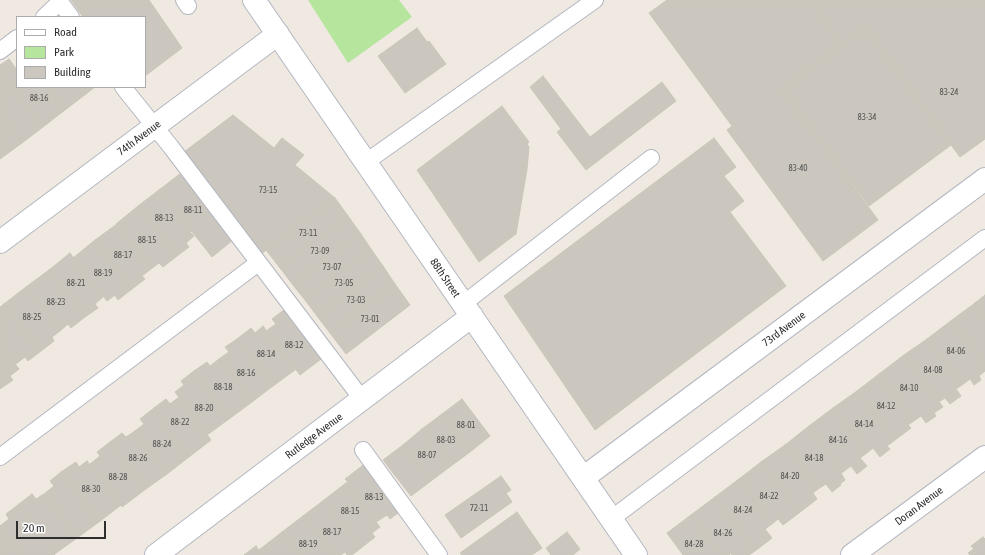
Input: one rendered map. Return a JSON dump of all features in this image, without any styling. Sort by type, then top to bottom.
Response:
[{"type":"street","name":"88th Street","points":[[254,0],[636,555]]},
{"type":"street","name":"74th Avenue","points":[[0,242],[278,34]]},
{"type":"street","name":"73rd Avenue","points":[[583,478],[985,179]]},
{"type":"street","name":"Rutledge Avenue","points":[[156,555],[362,399],[467,310]]},
{"type":"street","name":"Doran Avenue","points":[[852,555],[985,457]]},
{"type":"lane","points":[[366,162],[595,0]]},
{"type":"lane","points":[[45,16],[60,2],[70,16]]},
{"type":"lane","points":[[0,51],[16,39]]},
{"type":"lane","points":[[124,88],[139,109],[155,126],[362,399]]},
{"type":"lane","points":[[467,310],[651,158]]},
{"type":"lane","points":[[611,519],[984,241]]},
{"type":"lane","points":[[0,457],[258,263]]},
{"type":"lane","points":[[363,450],[439,555]]},
{"type":"green space","points":[[308,0],[399,0],[412,17],[348,63]]},
{"type":"building","points":[[71,0],[149,0],[182,48],[146,75],[146,16],[82,16]]},
{"type":"building","points":[[667,0],[810,0],[842,45],[782,89],[878,220],[823,261],[727,130],[732,126],[649,13]]},
{"type":"building","points":[[810,0],[985,0],[985,139],[960,157],[865,28],[842,45]]},
{"type":"building","points":[[417,28],[446,64],[405,93],[378,56]]},
{"type":"building","points":[[865,28],[951,145],[869,206],[782,89]]},
{"type":"building","points":[[9,59],[16,69],[16,88],[49,88],[65,110],[43,127],[0,71],[0,65]]},
{"type":"building","points":[[0,71],[43,127],[22,143],[0,114]]},
{"type":"building","points":[[543,76],[590,137],[662,82],[676,101],[586,170],[557,132],[561,129],[530,87]]},
{"type":"building","points":[[49,88],[82,88],[86,94],[65,110]]},
{"type":"building","points":[[82,88],[94,88],[86,94]]},
{"type":"building","points":[[502,106],[529,142],[527,144],[529,147],[527,169],[516,234],[479,262],[417,170]]},
{"type":"building","points":[[0,114],[22,143],[0,159]]},
{"type":"building","points":[[233,115],[274,148],[282,138],[304,155],[295,165],[335,198],[261,254],[184,152]]},
{"type":"building","points":[[714,138],[736,167],[724,176],[744,201],[730,212],[786,286],[595,430],[504,296]]},
{"type":"building","points":[[181,173],[233,240],[212,257],[159,190]]},
{"type":"building","points":[[159,190],[191,230],[190,232],[194,236],[186,243],[189,247],[177,256],[138,206]]},
{"type":"building","points":[[335,198],[348,216],[280,268],[266,250]]},
{"type":"building","points":[[138,206],[177,256],[163,267],[159,263],[151,269],[116,224]]},
{"type":"building","points":[[348,216],[361,234],[293,285],[280,268]]},
{"type":"building","points":[[117,224],[151,269],[142,276],[145,279],[132,289],[95,240]]},
{"type":"building","points":[[361,234],[371,249],[305,300],[293,285]]},
{"type":"building","points":[[95,240],[132,289],[118,300],[115,295],[107,301],[73,258]]},
{"type":"building","points":[[371,249],[383,266],[317,316],[305,300]]},
{"type":"building","points":[[70,253],[103,297],[95,304],[98,308],[85,317],[49,270]]},
{"type":"building","points":[[383,266],[395,284],[330,333],[317,316]]},
{"type":"building","points":[[49,270],[85,317],[71,328],[68,324],[60,331],[26,287]]},
{"type":"building","points":[[395,284],[410,305],[346,354],[330,333]]},
{"type":"building","points":[[26,287],[60,331],[52,337],[54,341],[41,351],[4,304]]},
{"type":"building","points":[[985,295],[985,317],[975,303]]},
{"type":"building","points":[[975,303],[985,317],[985,364],[952,320]]},
{"type":"building","points":[[4,304],[41,351],[28,361],[25,357],[16,364],[0,344],[0,307]]},
{"type":"building","points":[[284,310],[321,359],[300,375],[266,331],[276,324],[272,319]]},
{"type":"building","points":[[952,320],[985,364],[985,371],[979,376],[981,380],[974,385],[970,379],[962,385],[927,339]]},
{"type":"building","points":[[263,326],[295,370],[273,386],[237,339],[251,328],[255,333]]},
{"type":"building","points":[[237,339],[273,386],[252,402],[219,359],[229,352],[225,347]]},
{"type":"building","points":[[927,339],[962,385],[956,389],[961,396],[950,404],[945,398],[939,402],[904,355]]},
{"type":"building","points":[[0,344],[19,369],[10,376],[13,380],[0,389]]},
{"type":"building","points":[[904,355],[943,407],[934,413],[936,416],[926,423],[921,416],[914,421],[879,374]]},
{"type":"building","points":[[219,359],[252,402],[229,419],[194,371],[207,362],[210,366]]},
{"type":"building","points":[[194,371],[229,419],[207,435],[175,392],[184,385],[181,381]]},
{"type":"building","points":[[879,374],[914,421],[908,425],[911,428],[895,440],[857,391]]},
{"type":"building","points":[[857,391],[895,440],[887,446],[890,449],[880,457],[873,448],[867,453],[833,408]]},
{"type":"building","points":[[179,397],[211,440],[189,457],[154,408],[166,399],[170,404]]},
{"type":"building","points":[[462,399],[490,436],[470,452],[442,414]]},
{"type":"building","points":[[154,408],[189,457],[167,474],[135,431],[144,424],[140,419]]},
{"type":"building","points":[[833,408],[867,453],[860,458],[867,466],[857,474],[851,466],[843,472],[809,426]]},
{"type":"building","points":[[442,414],[470,452],[451,466],[422,429]]},
{"type":"building","points":[[809,426],[843,472],[841,473],[845,480],[832,492],[826,484],[818,489],[785,445]]},
{"type":"building","points":[[422,429],[451,466],[431,481],[403,445]]},
{"type":"building","points":[[135,431],[167,474],[146,489],[110,442],[122,433],[126,437]]},
{"type":"building","points":[[110,442],[146,489],[122,507],[90,464],[100,456],[97,452]]},
{"type":"building","points":[[403,445],[431,481],[411,496],[383,460]]},
{"type":"building","points":[[785,445],[818,489],[813,493],[817,499],[799,513],[761,462]]},
{"type":"building","points":[[87,461],[121,505],[99,522],[61,472],[76,462],[79,467]]},
{"type":"building","points":[[761,462],[799,513],[783,525],[778,519],[772,524],[739,479]]},
{"type":"building","points":[[366,463],[402,510],[390,519],[387,515],[376,522],[346,483],[348,482],[345,479]]},
{"type":"building","points":[[61,472],[99,522],[77,538],[44,494],[54,486],[50,481]]},
{"type":"building","points":[[501,476],[511,490],[506,493],[512,502],[461,538],[445,515]]},
{"type":"building","points":[[739,479],[772,524],[765,529],[772,538],[755,551],[715,497]]},
{"type":"building","points":[[346,483],[380,527],[372,533],[375,537],[361,548],[324,500]]},
{"type":"building","points":[[32,494],[36,499],[44,494],[77,538],[56,553],[19,504]]},
{"type":"building","points":[[715,497],[755,551],[749,555],[732,555],[731,553],[729,555],[721,555],[691,515]]},
{"type":"building","points":[[324,500],[361,548],[352,555],[347,555],[345,552],[341,555],[333,555],[303,516]]},
{"type":"building","points":[[19,504],[56,553],[54,555],[22,555],[0,526],[9,519],[6,514]]},
{"type":"building","points":[[517,512],[542,548],[532,555],[462,555],[460,553]]},
{"type":"building","points":[[691,515],[721,555],[683,555],[667,533]]},
{"type":"building","points":[[303,516],[333,555],[299,555],[282,532]]},
{"type":"building","points":[[0,526],[22,555],[0,555]]},
{"type":"building","points":[[282,532],[299,555],[262,555],[259,550]]},
{"type":"building","points":[[567,532],[580,549],[573,555],[551,555],[546,548]]},
{"type":"building","points":[[983,537],[985,539],[985,555],[970,555],[968,553],[974,549],[971,546]]},
{"type":"building","points":[[256,546],[262,555],[244,555]]}]
